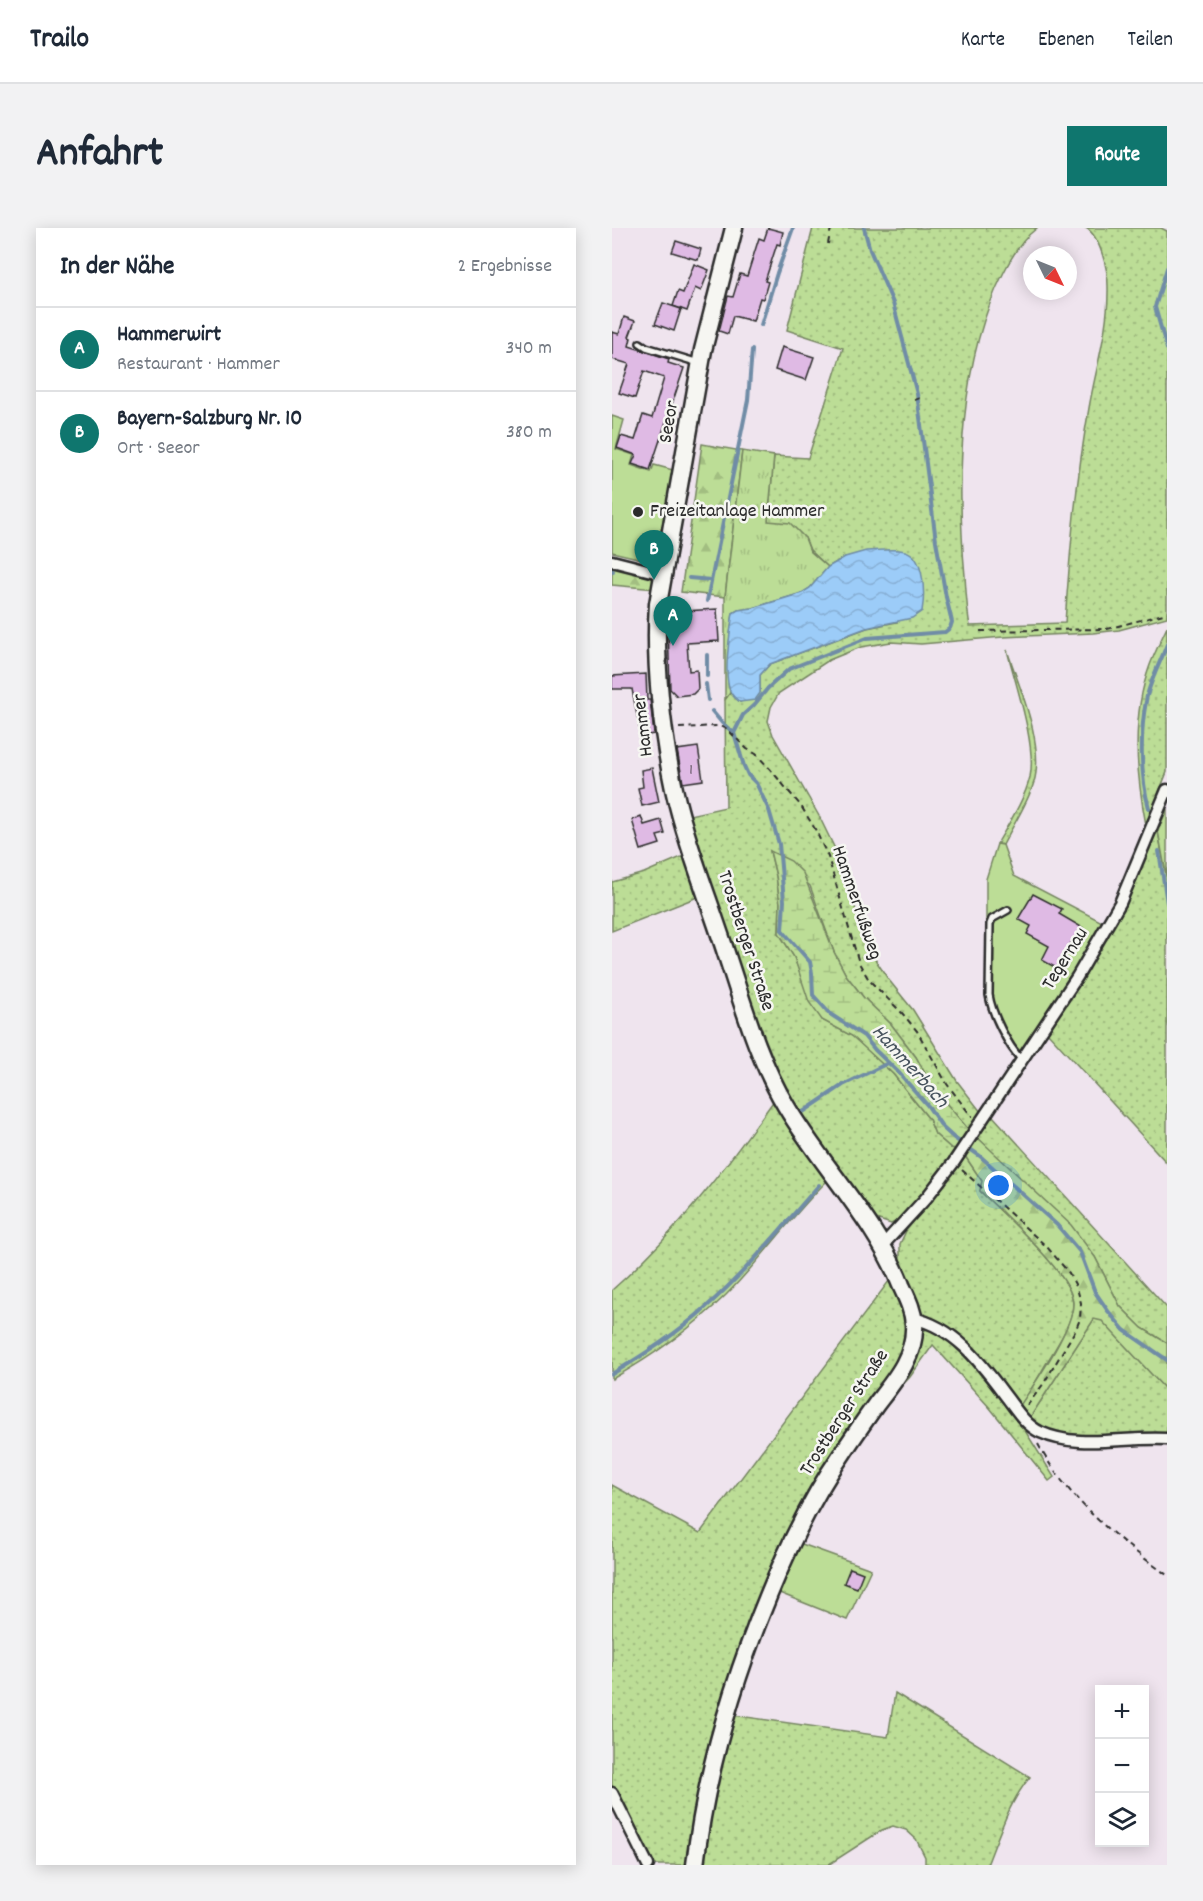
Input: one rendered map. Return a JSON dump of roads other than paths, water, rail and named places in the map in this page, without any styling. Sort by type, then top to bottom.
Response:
[{"type":"main road","name":"Seeor","points":[[658,604],[701,363],[734,228]]},
{"type":"main road","name":"Hammer","points":[[658,604],[657,647],[664,729],[674,792],[688,838]]},
{"type":"main road","name":"Trostberger Straße","points":[[688,838],[750,1026],[772,1078],[796,1122],[882,1246],[896,1270],[913,1318],[914,1328],[912,1348],[902,1369],[840,1455],[790,1545],[747,1648],[720,1734],[702,1814],[695,1865]]},
{"type":"street","points":[[612,561],[663,574]]},
{"type":"street","name":"Tegernau","points":[[882,1246],[927,1197],[957,1158],[1077,977],[1112,919],[1167,790]]},
{"type":"street","points":[[913,1318],[929,1322],[950,1334],[980,1361],[1023,1419],[1038,1431],[1075,1441],[1138,1437],[1167,1439]]},
{"type":"street","points":[[612,1793],[648,1865]]},
{"type":"lane","points":[[640,343],[701,363]]},
{"type":"lane","points":[[1008,910],[992,919],[990,924],[989,995],[990,1002],[1010,1043],[1022,1060]]},
{"type":"water","points":[[896,550],[912,554],[917,560],[922,577],[922,611],[912,618],[866,628],[770,664],[760,675],[760,693],[755,700],[740,702],[736,699],[730,691],[727,674],[733,613],[802,593],[810,588],[828,567],[845,557],[866,551]]},
{"type":"waterway","points":[[761,325],[793,228]]},
{"type":"waterway","points":[[734,733],[743,715],[789,669],[867,638],[945,632],[950,628],[952,622],[936,541],[917,394],[893,303],[870,250],[864,228]]},
{"type":"waterway","points":[[1167,268],[1155,307],[1167,349]]},
{"type":"waterway","points":[[707,601],[748,400],[752,350]]},
{"type":"waterway","points":[[689,578],[711,580]]},
{"type":"waterway","points":[[1149,808],[1143,769],[1144,714],[1150,687],[1167,644]]},
{"type":"waterway","name":"Hammerbach","points":[[707,655],[707,676]]},
{"type":"waterway","name":"Hammerbach","points":[[706,684],[708,700]]},
{"type":"waterway","name":"Hammerbach","points":[[712,711],[734,733],[748,775],[756,783],[769,810],[779,844],[784,901],[782,930],[810,962],[813,995],[830,1014],[864,1036],[928,1106],[943,1128],[980,1156],[1057,1225],[1080,1252],[1095,1292],[1108,1311],[1124,1330],[1167,1360]]},
{"type":"waterway","points":[[1159,851],[1167,903]]},
{"type":"waterway","points":[[803,1112],[843,1085],[888,1063]]},
{"type":"waterway","points":[[612,1374],[661,1343],[706,1307],[751,1263],[819,1185]]},
{"type":"place","name":"Freizeitanlage Hammer","points":[[638,512]]},
{"type":"place","name":"Bayern-Salzburg Nr. 10","points":[[654,580]]},
{"type":"place","name":"Hammerwirt","points":[[673,646]]}]
